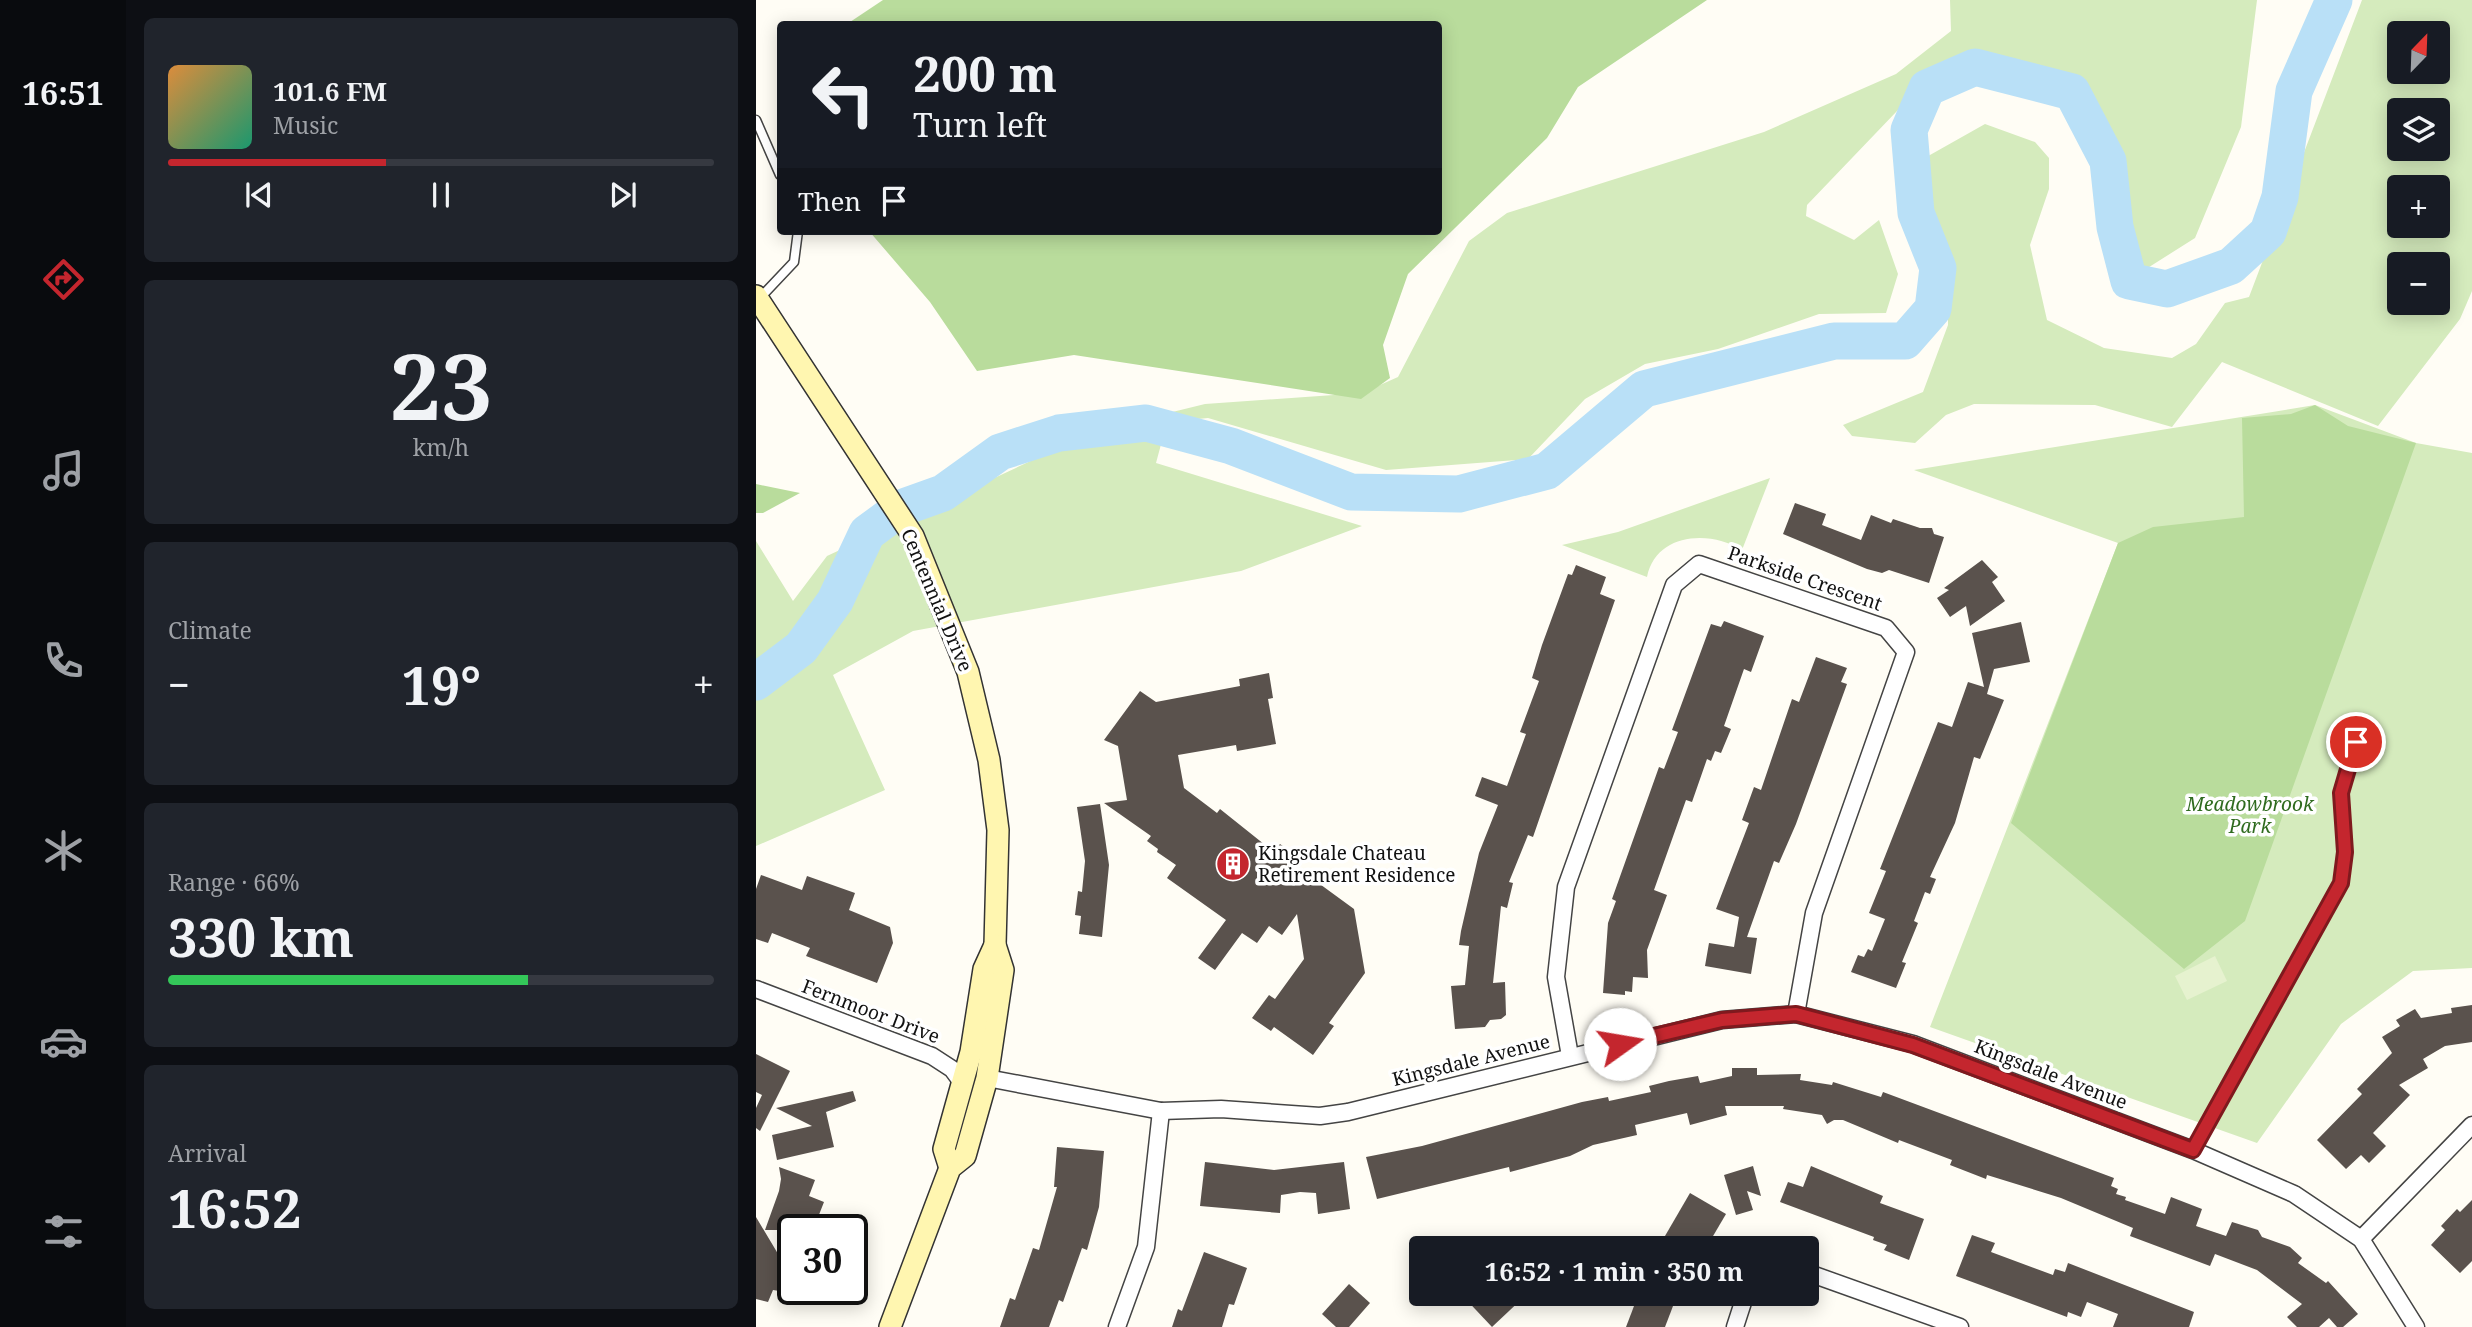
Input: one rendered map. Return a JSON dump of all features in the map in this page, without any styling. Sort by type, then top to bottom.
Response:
[{"type":"main road","name":"Centennial Drive","points":[[757,298],[913,536],[968,672],[989,760],[998,830],[995,945],[1003,970],[986,1078],[965,1156],[950,1168],[890,1327]]},
{"type":"main road","name":"Centennial Drive","points":[[950,1168],[944,1149],[971,1052],[984,969],[995,945]]},
{"type":"street","name":"Parkside Crescent","points":[[1570,1056],[1556,977],[1566,887],[1674,585],[1699,564],[1886,628],[1906,652],[1814,913],[1796,1014]]},
{"type":"street","name":"Fernmoor Drive","points":[[756,989],[942,1061],[963,1084]]},
{"type":"street","name":"Kingsdale Avenue","points":[[986,1078],[1161,1111],[1221,1110],[1321,1116],[1348,1112],[1722,1020],[1796,1014],[1913,1045],[2193,1150],[2294,1194],[2361,1239],[2416,1327]]},
{"type":"street","points":[[1116,1327],[1146,1247],[1161,1111]]},
{"type":"street","points":[[2361,1239],[2472,1125]]},
{"type":"street","points":[[1819,1277],[1960,1327]]},
{"type":"street","points":[[1735,1327],[1742,1306]]},
{"type":"lane","points":[[756,120],[777,168]]},
{"type":"lane","points":[[757,298],[794,262],[797,235]]},
{"type":"lane","points":[[2193,1150],[2341,883],[2345,852],[2341,793],[2356,742]]},
{"type":"green space","points":[[883,0],[1707,0],[1578,87],[1547,138],[1408,274],[1383,345],[1390,378],[1361,399],[1074,355],[977,371],[930,302],[872,235],[1442,235],[1442,21],[852,21]]},
{"type":"green space","points":[[1950,0],[2257,0],[2241,127],[2195,238],[2146,269],[2123,269],[2109,250],[2088,123],[2073,95],[2021,71],[1944,72],[1920,87],[1807,205],[1806,216],[1854,240],[1879,220],[1898,274],[1886,313],[1819,314],[1718,349],[1645,364],[1585,399],[1528,459],[1386,470],[1208,418],[1167,422],[1156,463],[1362,526],[1241,571],[913,631],[833,675],[885,790],[756,846],[756,541],[793,601],[827,556],[1095,431],[1205,404],[1362,393],[1398,377],[1469,241],[1507,213],[1764,132],[1896,74],[1951,31]]},
{"type":"green space","points":[[2362,0],[2472,0],[2472,291],[2460,319],[2378,426],[2222,362],[2172,427],[2095,405],[1974,404],[1946,415],[1915,443],[1852,436],[1843,425],[1923,392],[1948,325],[1948,283],[1927,259],[1912,204],[1914,164],[1985,124],[2035,142],[2049,158],[2049,189],[2030,245],[2047,320],[2104,348],[2172,358],[2196,344],[2225,303],[2249,297]]},
{"type":"green space","name":"Meadowbrook Park","points":[[2315,405],[2416,443],[2472,453],[2472,968],[2413,971],[2341,1024],[2257,1143],[1930,1027],[2118,543],[1914,470]]},
{"type":"green space","points":[[2315,405],[2348,426],[2416,443],[2245,921],[2184,969],[2011,823],[2118,543],[2153,527],[2244,517],[2242,418],[2291,414]]},
{"type":"green space","points":[[1770,478],[1742,550],[1715,539],[1686,539],[1661,551],[1652,562],[1647,577],[1562,545],[1618,532]]},
{"type":"green space","points":[[756,484],[800,493],[763,513],[756,513]]},
{"type":"green space","points":[[2215,956],[2227,981],[2187,1000],[2175,976]]},
{"type":"building","points":[[1795,503],[1826,514],[1822,525],[1861,540],[1871,515],[1891,523],[1893,519],[1920,528],[1932,528],[1934,534],[1944,537],[1929,583],[1889,570],[1882,573],[1867,569],[1783,534]]},
{"type":"building","points":[[1982,560],[1998,577],[1992,582],[2005,601],[1970,626],[1966,606],[1950,617],[1937,598],[1949,590],[1944,588]]},
{"type":"building","points":[[1576,565],[1606,577],[1600,594],[1615,600],[1533,837],[1528,835],[1509,882],[1513,883],[1507,908],[1501,906],[1493,983],[1505,982],[1506,1015],[1501,1019],[1490,1020],[1485,1027],[1455,1029],[1451,986],[1465,985],[1469,946],[1459,945],[1461,931],[1479,853],[1498,805],[1475,796],[1482,777],[1507,786],[1526,734],[1520,732],[1539,681],[1532,678],[1542,645],[1568,574],[1572,575]]},
{"type":"building","points":[[1724,621],[1764,636],[1751,672],[1744,669],[1724,726],[1731,729],[1721,753],[1715,751],[1711,761],[1707,759],[1692,802],[1686,800],[1654,890],[1667,895],[1647,950],[1648,978],[1633,977],[1632,992],[1625,991],[1625,995],[1603,993],[1608,923],[1616,901],[1612,899],[1659,767],[1664,769],[1678,732],[1672,730],[1711,624],[1721,627]]},
{"type":"building","points":[[2021,622],[2030,662],[1994,669],[1987,694],[2004,700],[1980,759],[1974,757],[1955,823],[1930,877],[1936,879],[1930,894],[1925,892],[1914,921],[1918,923],[1902,962],[1906,963],[1896,988],[1851,972],[1858,955],[1864,957],[1868,949],[1872,951],[1885,919],[1869,913],[1886,871],[1880,869],[1938,722],[1952,727],[1968,682],[1984,687],[1972,633]]},
{"type":"building","points":[[1816,657],[1847,668],[1841,682],[1847,684],[1796,824],[1779,863],[1774,861],[1747,937],[1757,938],[1751,974],[1705,966],[1709,943],[1734,947],[1739,917],[1716,909],[1749,823],[1742,820],[1754,787],[1761,790],[1792,699],[1799,702]]},
{"type":"building","name":"Kingsdale Chateau Retirement Residence","points":[[1269,673],[1273,698],[1268,699],[1276,744],[1237,751],[1236,745],[1178,755],[1184,788],[1217,813],[1220,809],[1274,852],[1280,844],[1296,856],[1291,863],[1354,909],[1365,973],[1329,1023],[1334,1026],[1313,1055],[1274,1027],[1271,1031],[1252,1018],[1269,995],[1275,999],[1304,959],[1297,914],[1282,935],[1269,926],[1257,943],[1242,933],[1215,970],[1198,958],[1226,920],[1167,878],[1176,865],[1147,841],[1151,836],[1104,803],[1127,800],[1118,746],[1104,740],[1140,691],[1156,702],[1240,686],[1239,679]]},
{"type":"building","points":[[1100,804],[1109,865],[1102,937],[1079,934],[1081,916],[1075,915],[1078,891],[1082,892],[1085,861],[1077,807]]},
{"type":"building","points":[[761,875],[802,890],[807,876],[855,893],[849,910],[890,927],[893,943],[877,983],[806,956],[810,948],[772,933],[768,943],[756,939],[756,889]]},
{"type":"building","points":[[2472,1005],[2472,1042],[2445,1046],[2423,1059],[2428,1068],[2399,1085],[2410,1095],[2373,1133],[2386,1146],[2369,1163],[2361,1155],[2346,1169],[2317,1140],[2362,1094],[2357,1089],[2392,1053],[2382,1037],[2400,1026],[2396,1020],[2415,1009],[2421,1018],[2452,1013],[2451,1008]]},
{"type":"building","points":[[756,1054],[790,1071],[760,1131],[756,1128],[756,1108],[762,1095],[756,1092]]},
{"type":"building","points":[[1732,1068],[1757,1068],[1757,1075],[1801,1074],[1800,1080],[1832,1085],[1833,1082],[1881,1097],[1883,1092],[2114,1178],[2111,1186],[2118,1189],[2116,1194],[2126,1197],[2125,1200],[2165,1214],[2171,1197],[2202,1209],[2196,1226],[2226,1236],[2232,1222],[2258,1230],[2262,1237],[2290,1247],[2302,1258],[2298,1263],[2326,1283],[2328,1281],[2358,1314],[2343,1327],[2337,1327],[2329,1318],[2319,1327],[2297,1327],[2287,1317],[2302,1304],[2257,1270],[2215,1254],[2210,1266],[2130,1236],[2133,1228],[2061,1198],[1987,1175],[1986,1179],[1950,1165],[1952,1160],[1899,1140],[1898,1143],[1843,1120],[1834,1120],[1827,1124],[1822,1115],[1783,1109],[1784,1106],[1725,1106],[1727,1115],[1690,1125],[1687,1113],[1635,1125],[1637,1135],[1593,1145],[1570,1156],[1510,1172],[1509,1167],[1377,1199],[1366,1157],[1422,1146],[1582,1102],[1608,1097],[1609,1101],[1651,1092],[1649,1086],[1669,1081],[1698,1076],[1700,1083],[1732,1076]]},
{"type":"building","points":[[853,1091],[856,1101],[826,1112],[834,1147],[777,1160],[772,1135],[812,1126],[776,1108]]},
{"type":"building","points":[[1057,1147],[1104,1151],[1099,1207],[1087,1250],[1082,1248],[1063,1302],[1059,1300],[1049,1327],[1000,1327],[1010,1298],[1015,1300],[1033,1248],[1039,1250],[1057,1187],[1054,1187]]},
{"type":"building","points":[[1205,1162],[1274,1170],[1344,1162],[1350,1209],[1318,1214],[1316,1193],[1300,1192],[1281,1195],[1280,1213],[1200,1206]]},
{"type":"building","points":[[1753,1166],[1761,1196],[1747,1191],[1753,1210],[1736,1215],[1724,1175]]},
{"type":"building","points":[[1811,1166],[1883,1196],[1880,1203],[1924,1219],[1909,1260],[1884,1250],[1887,1245],[1873,1240],[1874,1237],[1780,1202],[1788,1182],[1803,1187]]},
{"type":"building","points":[[779,1167],[815,1180],[809,1196],[824,1202],[819,1214],[777,1214],[777,1230],[765,1230],[779,1191]]},
{"type":"building","points":[[1690,1193],[1726,1214],[1713,1236],[1665,1236]]},
{"type":"building","points":[[2472,1200],[2472,1261],[2460,1273],[2431,1245],[2445,1230],[2441,1226],[2457,1209],[2460,1212]]},
{"type":"building","points":[[756,1217],[777,1252],[777,1291],[773,1290],[768,1302],[756,1299]]},
{"type":"building","points":[[1972,1235],[1995,1243],[1991,1252],[2053,1275],[2055,1269],[2065,1272],[2068,1263],[2194,1312],[2189,1327],[2113,1327],[2118,1314],[2087,1302],[2081,1317],[2068,1312],[2067,1317],[1956,1276]]},
{"type":"building","points":[[1204,1252],[1247,1268],[1234,1305],[1229,1304],[1222,1327],[1172,1327],[1178,1309],[1182,1311]]},
{"type":"building","points":[[1349,1284],[1370,1303],[1349,1327],[1336,1327],[1322,1314]]},
{"type":"building","points":[[1472,1306],[1514,1306],[1492,1327]]},
{"type":"building","points":[[1634,1306],[1673,1306],[1665,1327],[1626,1327]]},
{"type":"waterway","points":[[756,682],[801,648],[835,601],[867,533],[901,508],[943,493],[1000,452],[1059,433],[1146,423],[1231,446],[1351,492],[1459,494],[1547,471],[1644,389],[1834,341],[1905,341],[1933,309],[1938,268],[1916,213],[1909,130],[1927,88],[1975,67],[2072,92],[2108,161],[2115,227],[2129,281],[2167,289],[2231,266],[2268,232],[2280,197],[2294,91],[2334,0]]},
{"type":"place","name":"Kingsdale Chateau Retirement Residence","points":[[1233,864]]},
{"type":"route","points":[[1620,1044],[1722,1020],[1796,1014],[1913,1045],[2193,1150],[2334,901],[2344,869],[2341,793],[2356,742]]}]
